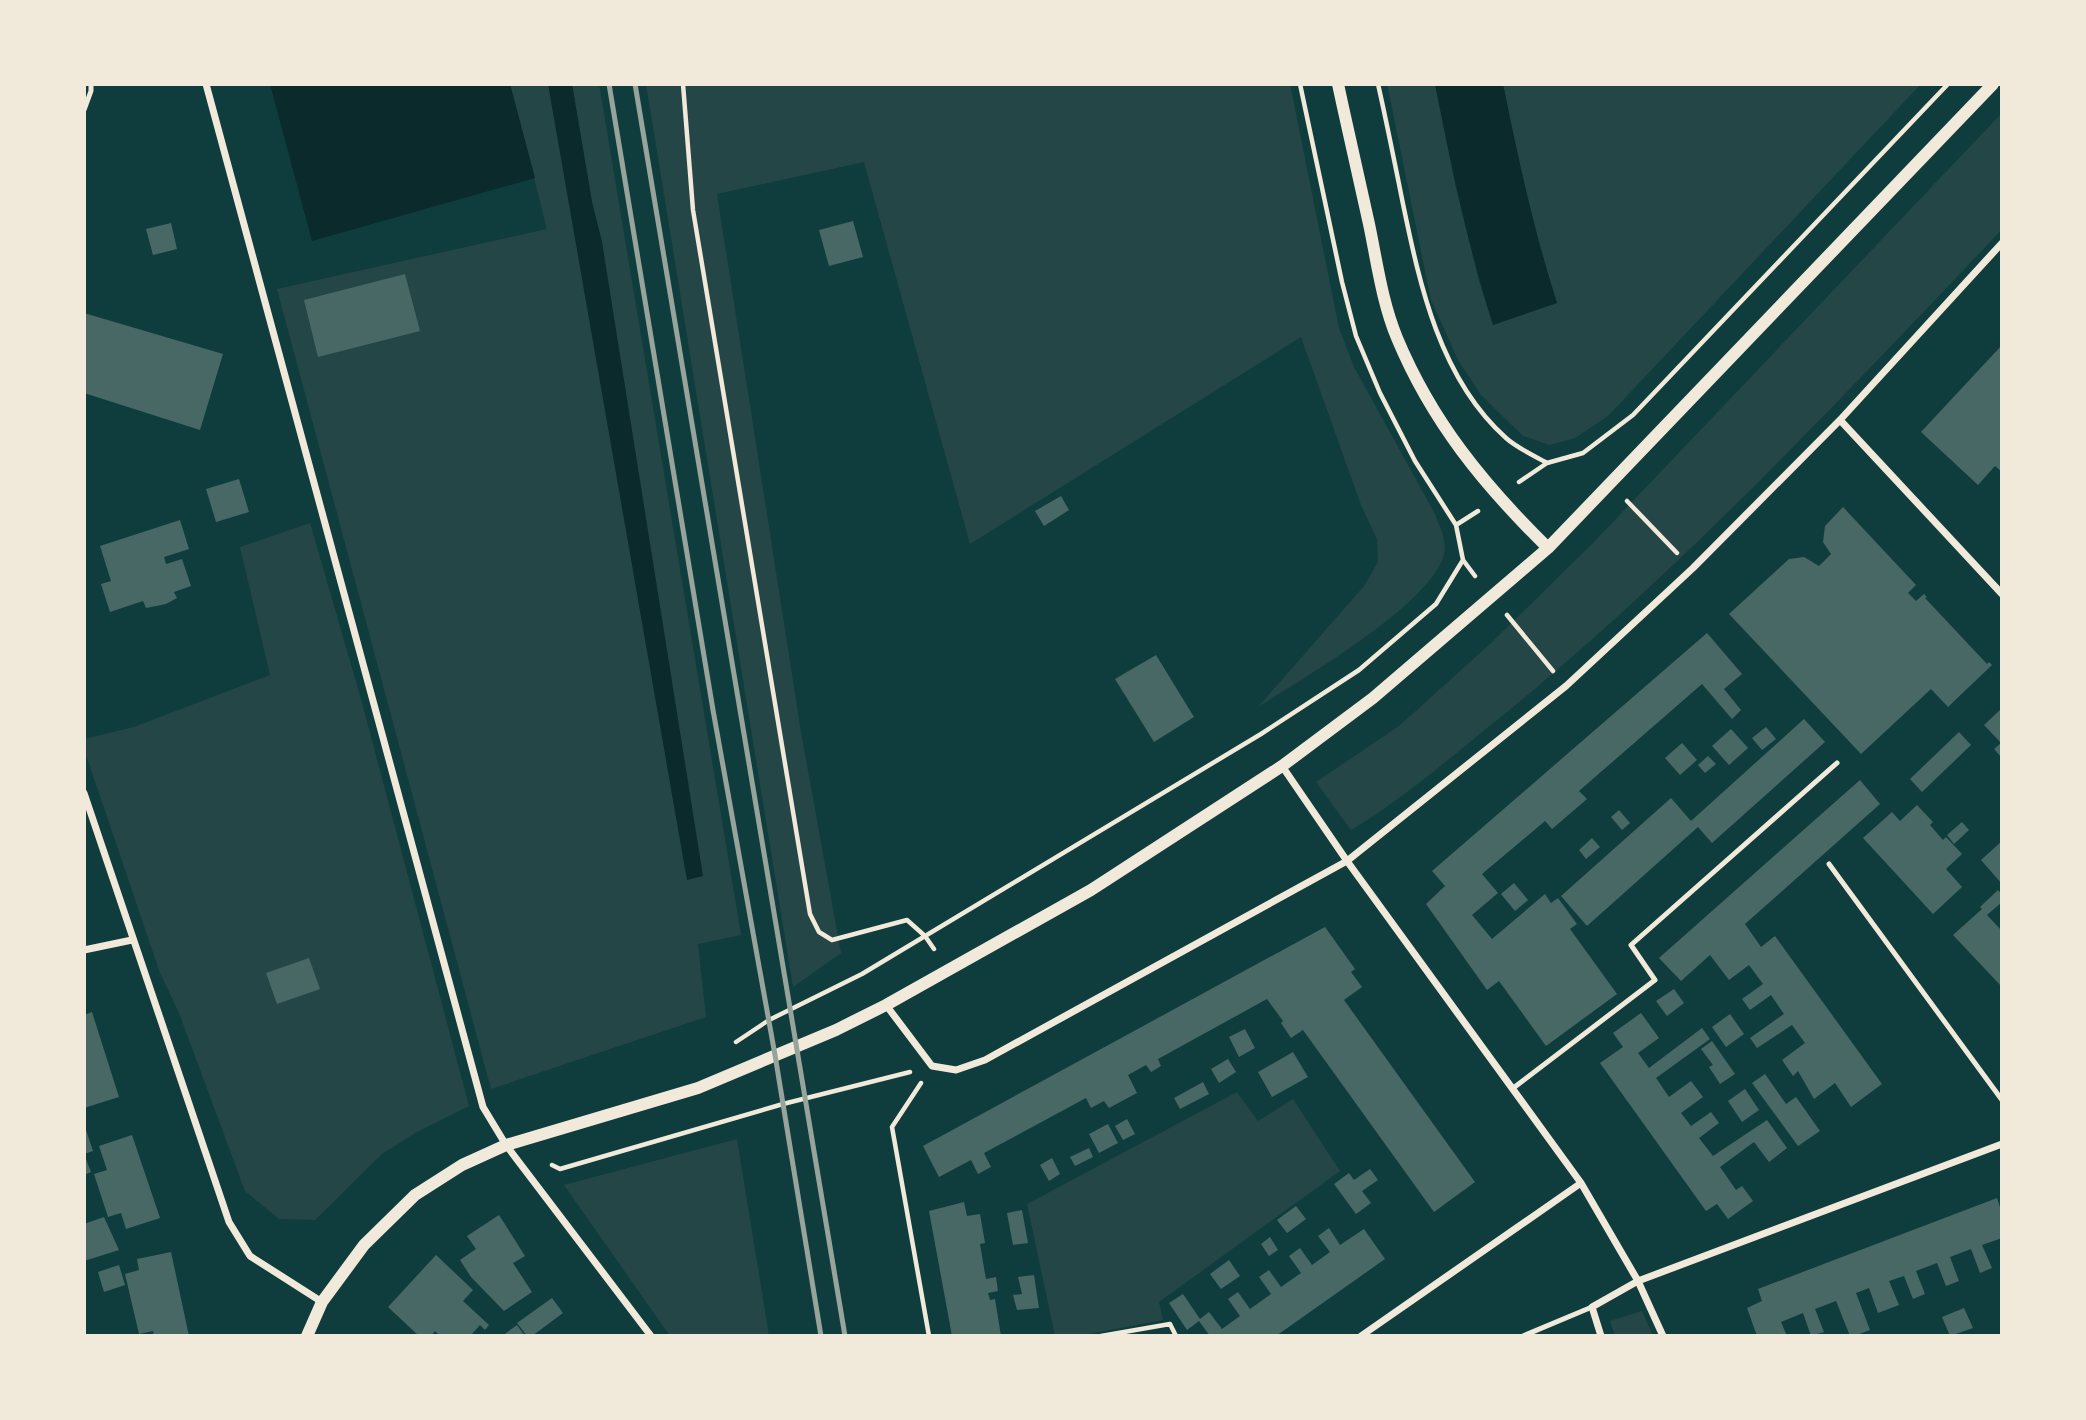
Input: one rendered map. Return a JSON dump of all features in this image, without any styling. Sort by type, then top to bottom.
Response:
[{"type":"street","points":[[206,84],[483,1107],[506,1144],[651,1336]]},
{"type":"street","points":[[1338,84],[1381,282],[1396,336],[1419,384],[1465,457],[1497,497],[1548,548]]},
{"type":"street","points":[[307,1336],[322,1302],[364,1245],[415,1195],[462,1165],[506,1144],[698,1088],[886,1006],[1091,890],[1282,766],[1373,698],[1548,548],[1993,84]]},
{"type":"street","points":[[886,1006],[932,1066],[956,1070],[985,1060],[1348,860],[1566,686],[1693,568],[1840,420],[2002,243]]},
{"type":"street","points":[[1840,420],[2002,594]]},
{"type":"street","points":[[1282,766],[1581,1183],[1638,1281],[1663,1336]]},
{"type":"street","points":[[84,793],[229,1222],[250,1256],[322,1302]]},
{"type":"street","points":[[84,950],[132,940]]},
{"type":"street","points":[[1601,1336],[1592,1307],[1638,1281],[2002,1144]]},
{"type":"street","points":[[1361,1336],[1581,1183]]},
{"type":"lane","points":[[84,110],[92,91],[90,84]]},
{"type":"lane","points":[[1512,1089],[1655,980],[1631,945],[1837,763]]},
{"type":"lane","points":[[1829,864],[2002,1100]]},
{"type":"lane","points":[[1523,1336],[1592,1307]]},
{"type":"path","points":[[683,84],[693,209],[810,914],[819,932],[832,940],[907,920],[925,936],[947,971]]},
{"type":"path","points":[[1378,84],[1417,272],[1443,345],[1455,371],[1480,411],[1507,440],[1546,463]]},
{"type":"path","points":[[1566,686],[1463,560],[1456,526],[1546,463],[1583,453],[1633,415],[1948,84]]},
{"type":"path","points":[[1583,453],[1693,568]]},
{"type":"path","points":[[726,1048],[769,1020],[862,974],[1249,741],[1359,670],[1436,604],[1463,560]]},
{"type":"path","points":[[549,1164],[560,1169],[783,1104],[932,1066]]},
{"type":"path","points":[[929,1336],[892,1126],[932,1066]]},
{"type":"path","points":[[1101,1336],[1170,1324],[1177,1336]]},
{"type":"shaded area","points":[[270,84],[510,84],[535,178],[312,241]]},
{"type":"shaded area","points":[[510,84],[549,84],[687,880],[602,242],[592,202],[572,84],[599,84],[741,935],[698,944],[706,1017],[491,1089],[277,289],[547,229]]},
{"type":"shaded area","points":[[548,84],[572,84],[592,202],[602,242],[703,876],[687,880]]},
{"type":"shaded area","points":[[646,84],[1290,84],[1339,328],[1354,367],[1439,524],[1445,550],[1434,575],[1391,618],[1258,707],[1364,586],[1378,562],[1377,539],[1361,505],[1301,337],[970,544],[864,162],[717,194],[801,732],[841,953],[793,987]]},
{"type":"shaded area","points":[[1387,84],[1435,84],[1455,184],[1479,281],[1493,324],[1557,303],[1527,194],[1503,84],[1921,84],[1608,416],[1575,438],[1550,445],[1523,436],[1481,395],[1458,360],[1431,300]]},
{"type":"shaded area","points":[[1435,84],[1503,84],[1527,195],[1557,303],[1493,325],[1461,205]]},
{"type":"shaded area","points":[[2002,113],[2002,229],[1814,426],[1631,604],[1447,761],[1351,830],[1316,782],[1399,726],[1490,644],[1593,543]]},
{"type":"shaded area","points":[[310,523],[361,699],[469,1106],[417,1132],[382,1154],[315,1220],[279,1219],[245,1191],[179,1013],[160,973],[84,749],[84,739],[134,727],[270,675],[240,547]]},
{"type":"shaded area","points":[[1237,1092],[1258,1121],[1293,1099],[1340,1171],[1159,1302],[1163,1320],[1078,1336],[1055,1336],[1027,1204]]},
{"type":"shaded area","points":[[737,1139],[769,1336],[670,1336],[564,1185]]},
{"type":"shaded area","points":[[1642,1311],[1653,1336],[1615,1336],[1610,1321]]},
{"type":"building","points":[[853,221],[863,257],[829,266],[819,230]]},
{"type":"building","points":[[171,223],[177,249],[153,255],[146,229]]},
{"type":"building","points":[[405,274],[420,331],[318,357],[304,300]]},
{"type":"building","points":[[84,313],[223,354],[200,430],[84,393]]},
{"type":"building","points":[[2002,345],[2002,472],[1995,466],[1978,485],[1921,432]]},
{"type":"building","points":[[239,479],[249,512],[216,522],[206,489]]},
{"type":"building","points":[[1061,496],[1069,510],[1044,526],[1035,511]]},
{"type":"building","points":[[1843,507],[1916,585],[1908,593],[1916,601],[1924,594],[1987,664],[1989,662],[1992,665],[1948,707],[1931,689],[1861,754],[1729,614],[1789,559],[1804,557],[1819,566],[1831,554],[1823,542],[1825,526]]},
{"type":"building","points":[[180,520],[189,549],[164,557],[166,564],[182,559],[191,586],[174,592],[177,598],[166,604],[146,608],[143,601],[110,612],[101,584],[111,581],[100,546]]},
{"type":"building","points":[[1707,633],[1742,674],[1724,689],[1741,710],[1732,719],[1702,684],[1579,791],[1587,799],[1552,829],[1545,821],[1482,874],[1498,893],[1472,915],[1492,939],[1545,894],[1551,903],[1558,898],[1577,924],[1570,929],[1617,994],[1546,1046],[1499,981],[1487,990],[1426,904],[1445,886],[1432,871]]},
{"type":"building","points":[[1156,655],[1194,717],[1154,742],[1115,679]]},
{"type":"building","points":[[2002,708],[2002,758],[1994,749],[2001,743],[1984,725]]},
{"type":"building","points":[[1804,719],[1825,742],[1712,843],[1698,827],[1587,926],[1561,896],[1671,798],[1691,821]]},
{"type":"building","points":[[1766,727],[1776,739],[1762,750],[1752,738]]},
{"type":"building","points":[[1731,729],[1748,748],[1729,765],[1712,746]]},
{"type":"building","points":[[1959,732],[1971,745],[1922,792],[1910,779]]},
{"type":"building","points":[[1682,743],[1697,760],[1680,775],[1665,758]]},
{"type":"building","points":[[1708,756],[1716,764],[1705,773],[1698,765]]},
{"type":"building","points":[[1860,780],[1880,804],[1745,924],[1761,947],[1775,936],[1882,1084],[1851,1107],[1835,1083],[1814,1099],[1798,1071],[1793,1076],[1782,1060],[1805,1043],[1792,1025],[1757,1048],[1750,1038],[1784,1014],[1771,995],[1750,1010],[1742,999],[1763,984],[1749,965],[1729,980],[1710,955],[1681,981],[1659,958]]},
{"type":"building","points":[[1917,805],[1933,822],[1930,825],[1943,840],[1946,837],[1962,854],[1946,869],[1962,887],[1933,914],[1863,838],[1892,812],[1900,821]]},
{"type":"building","points":[[1619,810],[1630,823],[1622,830],[1611,817]]},
{"type":"building","points":[[1962,822],[1969,830],[1954,844],[1947,835]]},
{"type":"building","points":[[1592,838],[1600,847],[1586,859],[1579,850]]},
{"type":"building","points":[[2002,841],[2002,884],[1981,860]]},
{"type":"building","points":[[1514,883],[1528,900],[1515,911],[1501,894]]},
{"type":"building","points":[[1998,890],[2002,895],[2002,902],[1987,915],[2002,931],[2002,987],[1953,935],[1982,909],[1980,907]]},
{"type":"building","points":[[1325,927],[1355,969],[1351,972],[1362,987],[1344,1000],[1475,1182],[1434,1212],[1303,1030],[1291,1038],[1267,999],[1158,1059],[1161,1066],[1151,1072],[1146,1065],[1128,1075],[1137,1093],[1109,1108],[1104,1101],[1091,1108],[1086,1098],[984,1153],[991,1167],[978,1174],[971,1160],[939,1177],[923,1146]]},
{"type":"building","points":[[309,958],[320,989],[277,1004],[266,973]]},
{"type":"building","points":[[1674,989],[1684,1003],[1667,1016],[1656,1001]]},
{"type":"building","points":[[92,1012],[119,1097],[84,1108],[84,1015]]},
{"type":"building","points":[[1641,1013],[1659,1038],[1638,1053],[1649,1068],[1702,1028],[1710,1039],[1656,1078],[1669,1097],[1691,1081],[1703,1097],[1681,1113],[1691,1126],[1711,1112],[1719,1123],[1699,1138],[1713,1156],[1767,1120],[1787,1148],[1769,1162],[1754,1142],[1720,1167],[1736,1190],[1742,1186],[1753,1201],[1728,1219],[1717,1204],[1706,1211],[1600,1063],[1623,1047],[1613,1033]]},
{"type":"building","points":[[1730,1014],[1744,1034],[1726,1047],[1712,1027]]},
{"type":"building","points":[[1245,1029],[1255,1048],[1239,1057],[1229,1037]]},
{"type":"building","points":[[1712,1041],[1735,1074],[1720,1084],[1709,1067],[1713,1065],[1701,1049]]},
{"type":"building","points":[[1293,1052],[1308,1077],[1272,1097],[1258,1072]]},
{"type":"building","points":[[1228,1059],[1236,1072],[1219,1083],[1211,1069]]},
{"type":"building","points":[[1765,1074],[1786,1104],[1796,1097],[1820,1131],[1798,1146],[1752,1083]]},
{"type":"building","points":[[1203,1082],[1209,1094],[1180,1109],[1174,1098]]},
{"type":"building","points":[[1745,1089],[1759,1110],[1742,1122],[1728,1101]]},
{"type":"building","points":[[1127,1119],[1135,1134],[1123,1140],[1115,1126]]},
{"type":"building","points":[[84,1124],[93,1151],[84,1154]]},
{"type":"building","points":[[1108,1124],[1118,1143],[1099,1153],[1089,1134]]},
{"type":"building","points":[[132,1135],[160,1218],[126,1229],[121,1213],[108,1217],[94,1174],[107,1170],[99,1146]]},
{"type":"building","points":[[1089,1148],[1093,1157],[1075,1166],[1070,1157]]},
{"type":"building","points":[[84,1154],[91,1172],[84,1175]]},
{"type":"building","points":[[1052,1158],[1060,1174],[1049,1181],[1040,1165]]},
{"type":"building","points":[[1370,1169],[1378,1180],[1362,1191],[1371,1203],[1356,1214],[1334,1184],[1349,1173],[1354,1180]]},
{"type":"building","points":[[1997,1198],[2002,1213],[2002,1238],[1982,1245],[1992,1268],[1980,1273],[1971,1249],[1950,1257],[1959,1281],[1946,1286],[1937,1263],[1916,1271],[1925,1294],[1913,1299],[1904,1276],[1889,1281],[1899,1305],[1878,1313],[1869,1288],[1856,1293],[1870,1330],[1854,1336],[1850,1336],[1836,1301],[1815,1309],[1824,1332],[1811,1336],[1803,1313],[1781,1322],[1787,1336],[1757,1336],[1747,1308],[1762,1301],[1758,1289]]},
{"type":"building","points":[[964,1202],[967,1216],[980,1214],[985,1243],[980,1244],[986,1279],[996,1277],[998,1291],[988,1293],[990,1300],[995,1299],[1001,1336],[952,1336],[929,1211]]},
{"type":"building","points":[[1296,1206],[1306,1219],[1287,1233],[1277,1220]]},
{"type":"building","points":[[1022,1210],[1028,1243],[1013,1245],[1007,1213]]},
{"type":"building","points":[[499,1215],[525,1256],[513,1263],[532,1292],[504,1311],[471,1277],[460,1260],[476,1249],[467,1236]]},
{"type":"building","points":[[104,1217],[119,1250],[84,1261],[84,1224]]},
{"type":"building","points":[[1329,1228],[1340,1245],[1364,1229],[1385,1259],[1276,1336],[1210,1336],[1199,1321],[1187,1330],[1169,1303],[1183,1294],[1200,1319],[1209,1312],[1222,1329],[1240,1316],[1228,1299],[1238,1292],[1250,1309],[1271,1294],[1259,1277],[1269,1270],[1281,1287],[1301,1273],[1289,1256],[1300,1248],[1312,1265],[1330,1252],[1318,1236]]},
{"type":"building","points":[[1270,1237],[1278,1250],[1269,1256],[1261,1244]]},
{"type":"building","points":[[171,1252],[189,1336],[154,1336],[153,1331],[139,1334],[125,1274],[139,1270],[137,1259]]},
{"type":"building","points":[[436,1255],[473,1290],[463,1301],[489,1325],[485,1330],[480,1325],[470,1336],[440,1336],[435,1331],[431,1336],[419,1336],[388,1307]]},
{"type":"building","points":[[1229,1260],[1240,1276],[1221,1289],[1210,1274]]},
{"type":"building","points":[[119,1265],[125,1285],[104,1292],[98,1272]]},
{"type":"building","points":[[1034,1275],[1039,1308],[1017,1310],[1013,1295],[1022,1294],[1018,1277]]},
{"type":"building","points":[[552,1298],[563,1313],[532,1336],[527,1336],[517,1323]]},
{"type":"building","points":[[1964,1308],[1973,1328],[1950,1336],[1942,1317]]},
{"type":"building","points":[[517,1325],[525,1336],[502,1336]]},
{"type":"railway","points":[[609,84],[821,1336]]},
{"type":"railway","points":[[635,84],[845,1336]]}]
